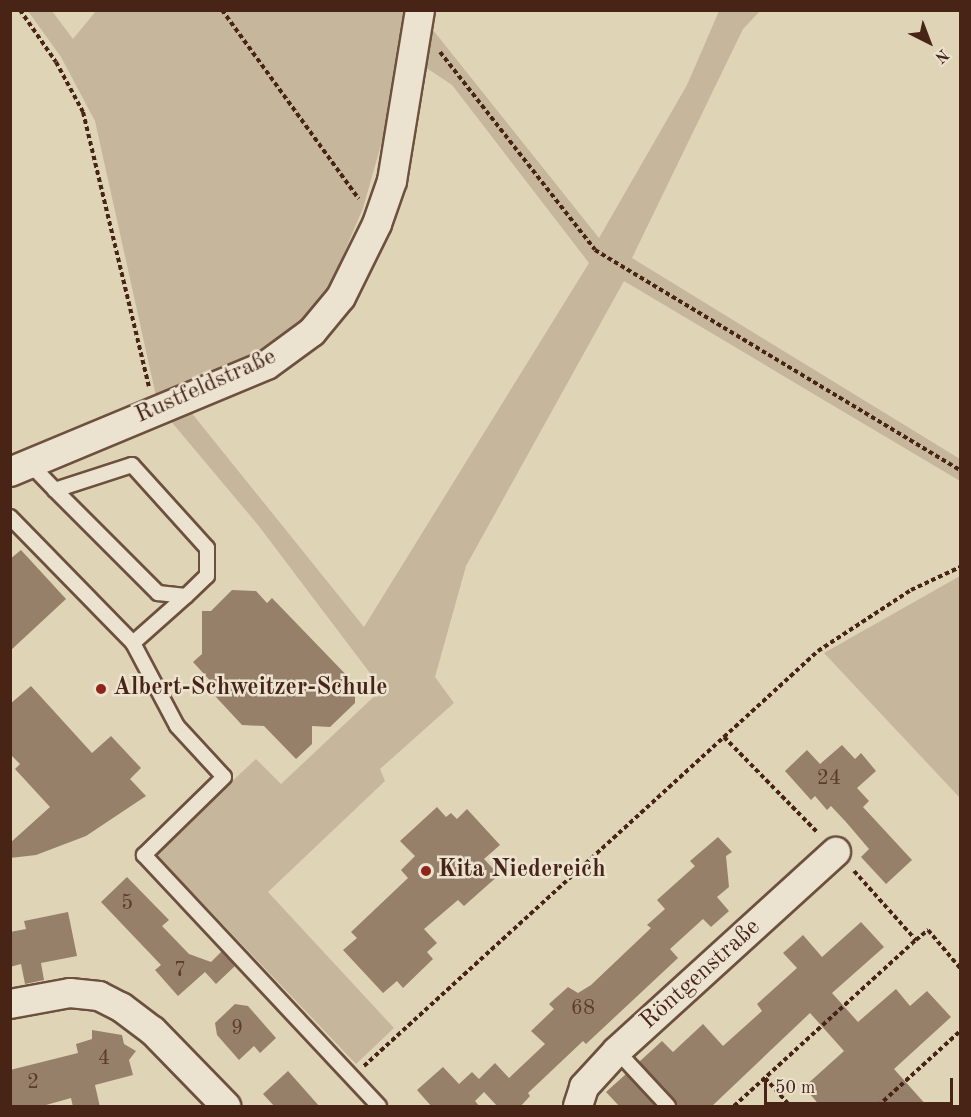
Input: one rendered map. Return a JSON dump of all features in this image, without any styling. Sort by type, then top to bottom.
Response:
[{"type":"street","name":"Rustfeldstraße","points":[[20,468],[267,365],[312,332],[341,297],[377,224],[392,181],[419,19]]},
{"type":"street","name":"Röntgenstraße","points":[[578,1107],[584,1087],[617,1051],[836,852]]},
{"type":"street","points":[[10,1004],[70,993],[99,996],[121,1006],[153,1031],[226,1107]]},
{"type":"lane","points":[[55,490],[132,465],[207,548],[207,576],[133,643]]},
{"type":"lane","points":[[20,468],[55,490],[158,593],[186,596]]},
{"type":"lane","points":[[10,517],[133,643],[177,726],[224,777],[144,855],[379,1107]]},
{"type":"lane","points":[[617,1051],[668,1107]]},
{"type":"path","points":[[20,10],[56,62],[83,112],[155,410]]},
{"type":"path","points":[[222,10],[377,224]]},
{"type":"path","points":[[419,19],[595,250],[960,470]]},
{"type":"path","points":[[352,1076],[818,651],[911,590],[960,567]]},
{"type":"path","points":[[734,1107],[916,940]]},
{"type":"path","points":[[878,1107],[960,1031]]},
{"type":"path","points":[[765,1078],[790,1107]]},
{"type":"shaded area","points":[[28,11],[52,11],[73,39],[96,11],[409,11],[396,92],[363,208],[328,291],[295,331],[248,360],[156,396],[95,121],[61,57]]},
{"type":"shaded area","points":[[719,11],[760,11],[743,29],[632,258],[960,459],[960,481],[624,281],[466,566],[435,677],[454,703],[380,769],[385,781],[268,892],[394,1028],[356,1064],[155,853],[256,759],[281,784],[382,689],[258,525],[169,419],[190,411],[364,627],[589,263],[452,85],[422,65],[429,25],[599,238],[687,85]]},
{"type":"shaded area","points":[[960,576],[960,798],[824,653]]},
{"type":"building","points":[[21,550],[66,599],[10,651],[10,559]]},
{"type":"building","points":[[232,590],[256,591],[267,603],[272,598],[355,684],[355,703],[330,727],[312,726],[312,744],[296,759],[264,726],[242,725],[215,696],[215,686],[193,662],[202,654],[202,611],[211,611]]},
{"type":"building","points":[[31,686],[92,753],[111,736],[141,768],[130,779],[146,796],[86,836],[36,855],[10,858],[10,843],[50,807],[15,769],[20,764],[10,754],[10,704]]},
{"type":"building","points":[[842,745],[855,759],[861,753],[876,771],[857,788],[869,801],[863,807],[912,860],[886,884],[861,857],[869,849],[846,822],[831,806],[827,810],[815,796],[811,800],[785,771],[807,750],[820,764]]},
{"type":"building","points":[[437,807],[446,817],[451,813],[457,819],[467,809],[500,845],[484,859],[499,875],[464,906],[458,900],[424,929],[437,943],[427,952],[433,959],[403,988],[397,981],[383,993],[343,950],[357,938],[351,932],[408,878],[401,870],[415,856],[400,841]]},
{"type":"building","points":[[718,837],[732,852],[726,856],[729,887],[717,897],[729,911],[711,927],[703,919],[670,949],[678,958],[586,1044],[583,1041],[528,1093],[530,1096],[520,1107],[498,1107],[484,1092],[475,1101],[480,1107],[432,1107],[417,1090],[443,1067],[459,1084],[472,1072],[479,1079],[495,1063],[509,1078],[545,1044],[531,1031],[554,1009],[549,1004],[568,987],[578,993],[591,985],[651,928],[647,925],[665,909],[657,900],[695,866],[690,861]]},
{"type":"building","points":[[127,877],[169,920],[162,926],[189,954],[211,962],[222,951],[235,966],[216,984],[205,972],[178,996],[155,970],[161,965],[101,902]]},
{"type":"building","points":[[68,912],[77,956],[41,963],[44,980],[25,984],[21,964],[10,967],[10,932],[26,929],[24,921]]},
{"type":"building","points":[[861,922],[884,947],[832,993],[858,1022],[896,989],[910,1006],[927,991],[951,1017],[894,1069],[928,1107],[821,1107],[804,1087],[844,1051],[810,1013],[711,1107],[677,1107],[639,1062],[662,1041],[673,1052],[703,1024],[723,1046],[762,1011],[757,1004],[797,968],[783,953],[803,935],[822,957]]},
{"type":"building","points":[[235,1004],[248,1006],[276,1038],[260,1053],[254,1046],[239,1060],[217,1035],[215,1023]]},
{"type":"building","points":[[92,1030],[122,1035],[124,1044],[136,1051],[129,1060],[133,1075],[95,1085],[100,1107],[73,1107],[71,1098],[39,1107],[10,1107],[10,1070],[78,1053],[76,1044],[92,1039]]},
{"type":"building","points":[[288,1071],[320,1107],[275,1107],[263,1094]]},
{"type":"building","points":[[626,1074],[656,1107],[620,1107],[606,1092]]},
{"type":"place","name":"Albert-Schweitzer-Schule","points":[[101,689]]},
{"type":"place","name":"Kita Niedereich","points":[[426,871]]}]
